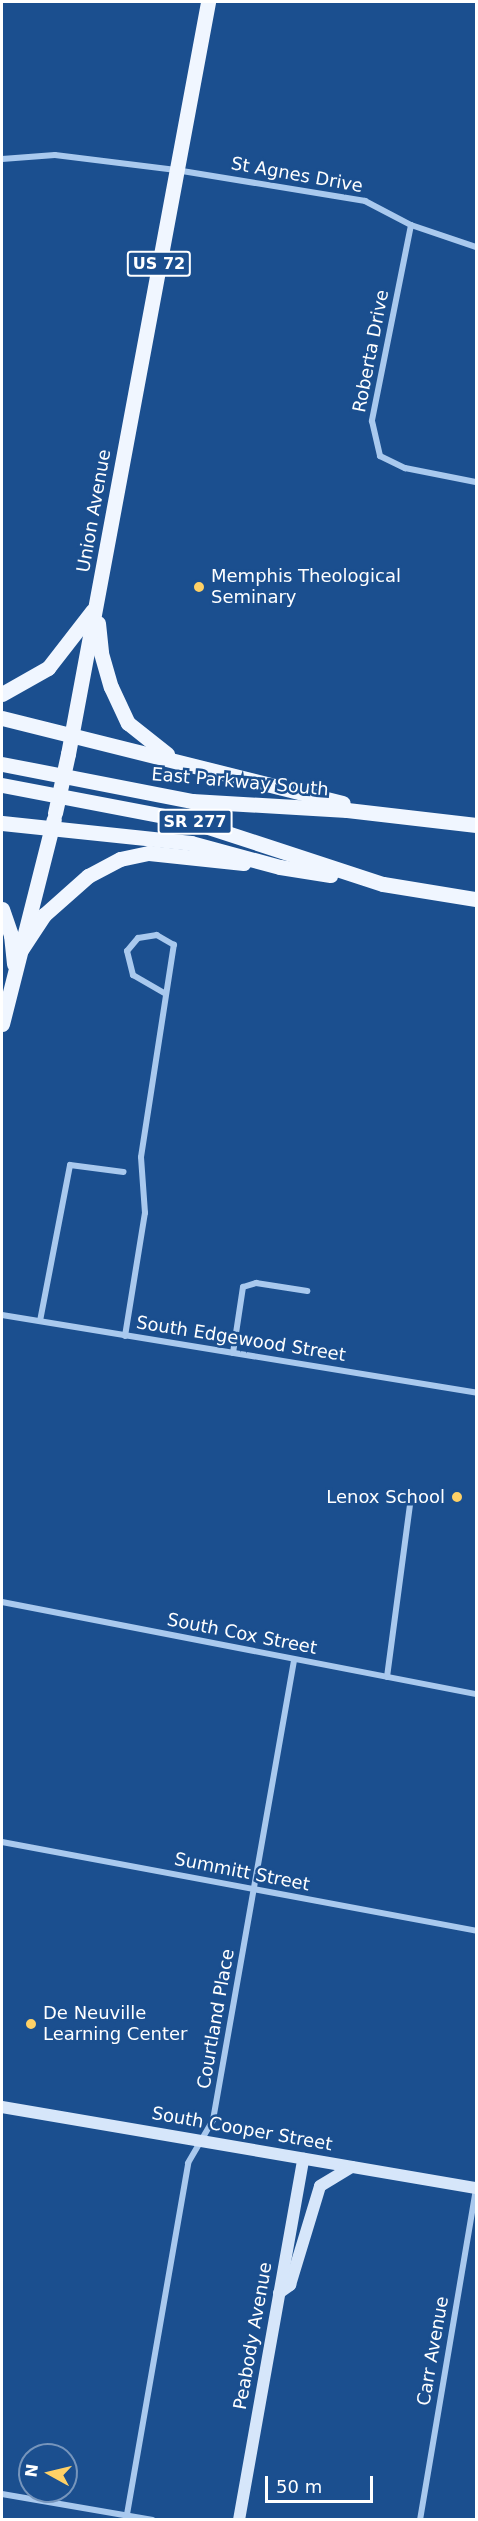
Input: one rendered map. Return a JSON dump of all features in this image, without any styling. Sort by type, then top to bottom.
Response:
[{"type":"main road","name":"Union Avenue","points":[[2,1024],[52,829],[68,754],[208,2]]},
{"type":"main road","points":[[2,694],[48,668],[96,605]]},
{"type":"main road","points":[[96,605],[101,653],[111,687],[128,723],[153,747],[183,763]]},
{"type":"main road","points":[[2,718],[395,816]]},
{"type":"main road","name":"East Parkway South","points":[[2,764],[192,801],[395,816],[477,825]]},
{"type":"main road","name":"East Parkway South","points":[[2,785],[190,820],[383,884],[477,899]]},
{"type":"main road","points":[[2,823],[191,843],[280,867]]},
{"type":"main road","points":[[21,950],[44,915],[88,876],[120,859],[149,853],[280,867],[383,884]]},
{"type":"main road","points":[[2,909],[11,935],[15,974]]},
{"type":"main road","name":"South Cooper Street","points":[[2,2107],[476,2188]]},
{"type":"main road","name":"Peabody Avenue","points":[[239,2520],[303,2159]]},
{"type":"main road","points":[[279,2293],[290,2285],[320,2186],[354,2166]]},
{"type":"street","name":"St Agnes Drive","points":[[2,159],[55,155],[176,170],[365,201],[411,225],[477,247]]},
{"type":"street","name":"Roberta Drive","points":[[411,225],[372,421],[380,456],[405,468],[477,482]]},
{"type":"street","points":[[125,1335],[145,1213],[141,1157],[174,945],[157,935],[138,938],[127,951],[133,975],[166,994]]},
{"type":"street","points":[[40,1321],[70,1164],[123,1172]]},
{"type":"street","points":[[232,1353],[243,1287],[256,1283],[307,1291]]},
{"type":"street","name":"South Edgewood Street","points":[[2,1315],[477,1393]]},
{"type":"street","points":[[387,1677],[410,1505]]},
{"type":"street","name":"South Cox Street","points":[[2,1602],[477,1694]]},
{"type":"street","name":"Courtland Place","points":[[126,2517],[188,2163],[213,2120],[294,1660]]},
{"type":"street","name":"Summitt Street","points":[[2,1842],[477,1931]]},
{"type":"street","name":"Carr Avenue","points":[[420,2520],[476,2188]]},
{"type":"street","points":[[2,2494],[153,2520]]},
{"type":"place","name":"Memphis Theological Seminary","points":[[199,587]]},
{"type":"place","name":"Lenox School","points":[[457,1497]]},
{"type":"place","name":"De Neuville Learning Center","points":[[31,2024]]}]
